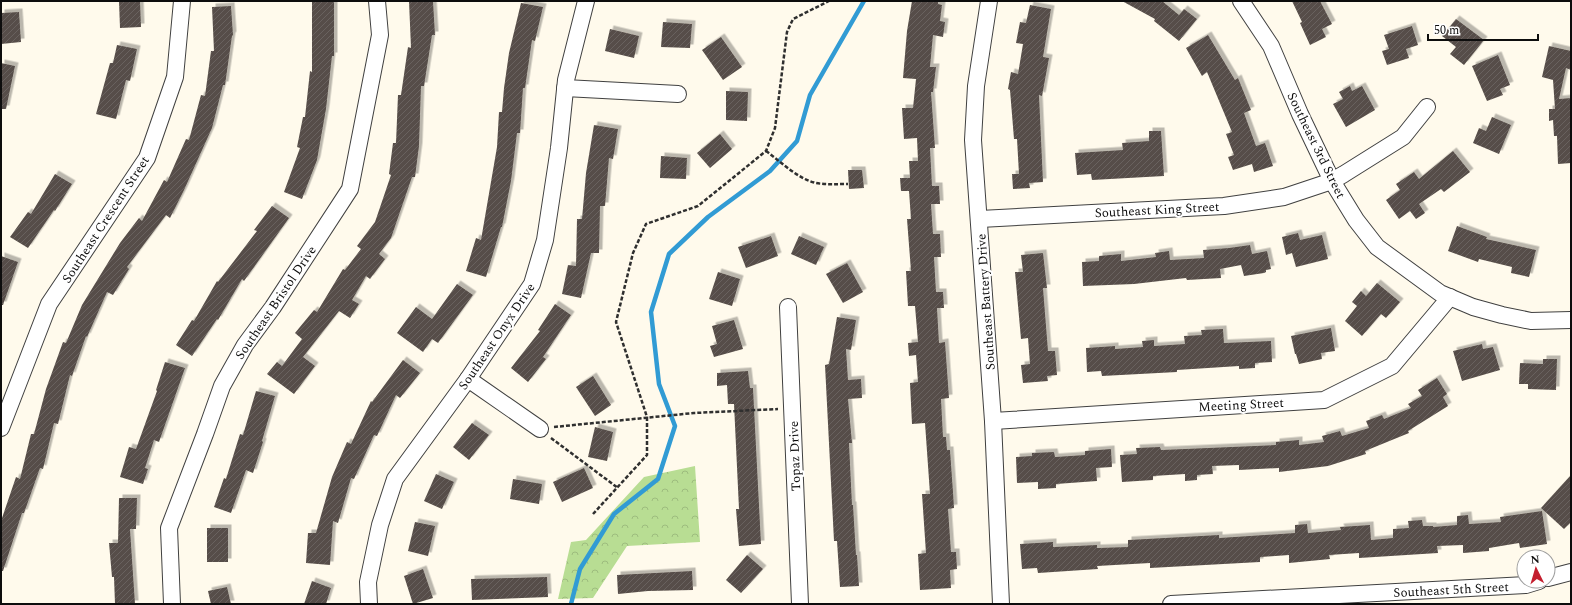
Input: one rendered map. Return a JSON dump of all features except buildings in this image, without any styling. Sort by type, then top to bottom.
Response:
[{"type":"street","name":"Southeast Crescent Street","points":[[1,428],[49,304],[147,158],[176,77],[182,1]]},
{"type":"street","name":"Southeast Bristol Drive","points":[[172,604],[168,528],[222,386],[245,345],[350,189],[380,35],[377,1]]},
{"type":"street","name":"Southeast Onyx Drive","points":[[369,604],[368,582],[380,525],[395,479],[468,379],[532,284],[545,240],[559,148],[565,88],[586,1]]},
{"type":"street","name":"Southeast Battery Drive","points":[[989,1],[976,86],[973,140],[980,219],[993,421],[1001,604]]},
{"type":"street","name":"Southeast 3rd Street","points":[[1241,1],[1271,46],[1300,114],[1332,181],[1356,220],[1377,247],[1440,293],[1473,307],[1531,321],[1571,320]]},
{"type":"street","points":[[565,88],[678,94]]},
{"type":"street","name":"Southeast King Street","points":[[980,219],[1224,206],[1284,197],[1332,181],[1403,137],[1427,107]]},
{"type":"street","name":"Meeting Street","points":[[993,421],[1324,400],[1392,366],[1450,297]]},
{"type":"street","name":"Topaz Drive","points":[[788,307],[800,604]]},
{"type":"street","points":[[468,379],[540,429]]},
{"type":"street","points":[[1556,576],[1568,573]]},
{"type":"street","name":"Southeast 5th Street","points":[[1171,604],[1516,586]]},
{"type":"path","points":[[593,514],[647,454],[647,417],[616,322],[633,253],[646,224],[698,206],[766,151],[775,128],[787,32],[793,19],[829,1]]},
{"type":"path","points":[[766,151],[799,176],[815,182],[848,184]]},
{"type":"path","points":[[540,429],[694,413],[792,408]]},
{"type":"path","points":[[540,429],[618,488]]},
{"type":"green space","points":[[695,466],[700,542],[627,546],[593,598],[558,599],[571,542],[586,540],[644,477]]},
{"type":"waterway","points":[[571,604],[580,569],[614,514],[658,479],[675,426],[659,384],[651,312],[669,254],[708,217],[770,171],[797,141],[810,95],[864,1]]}]
